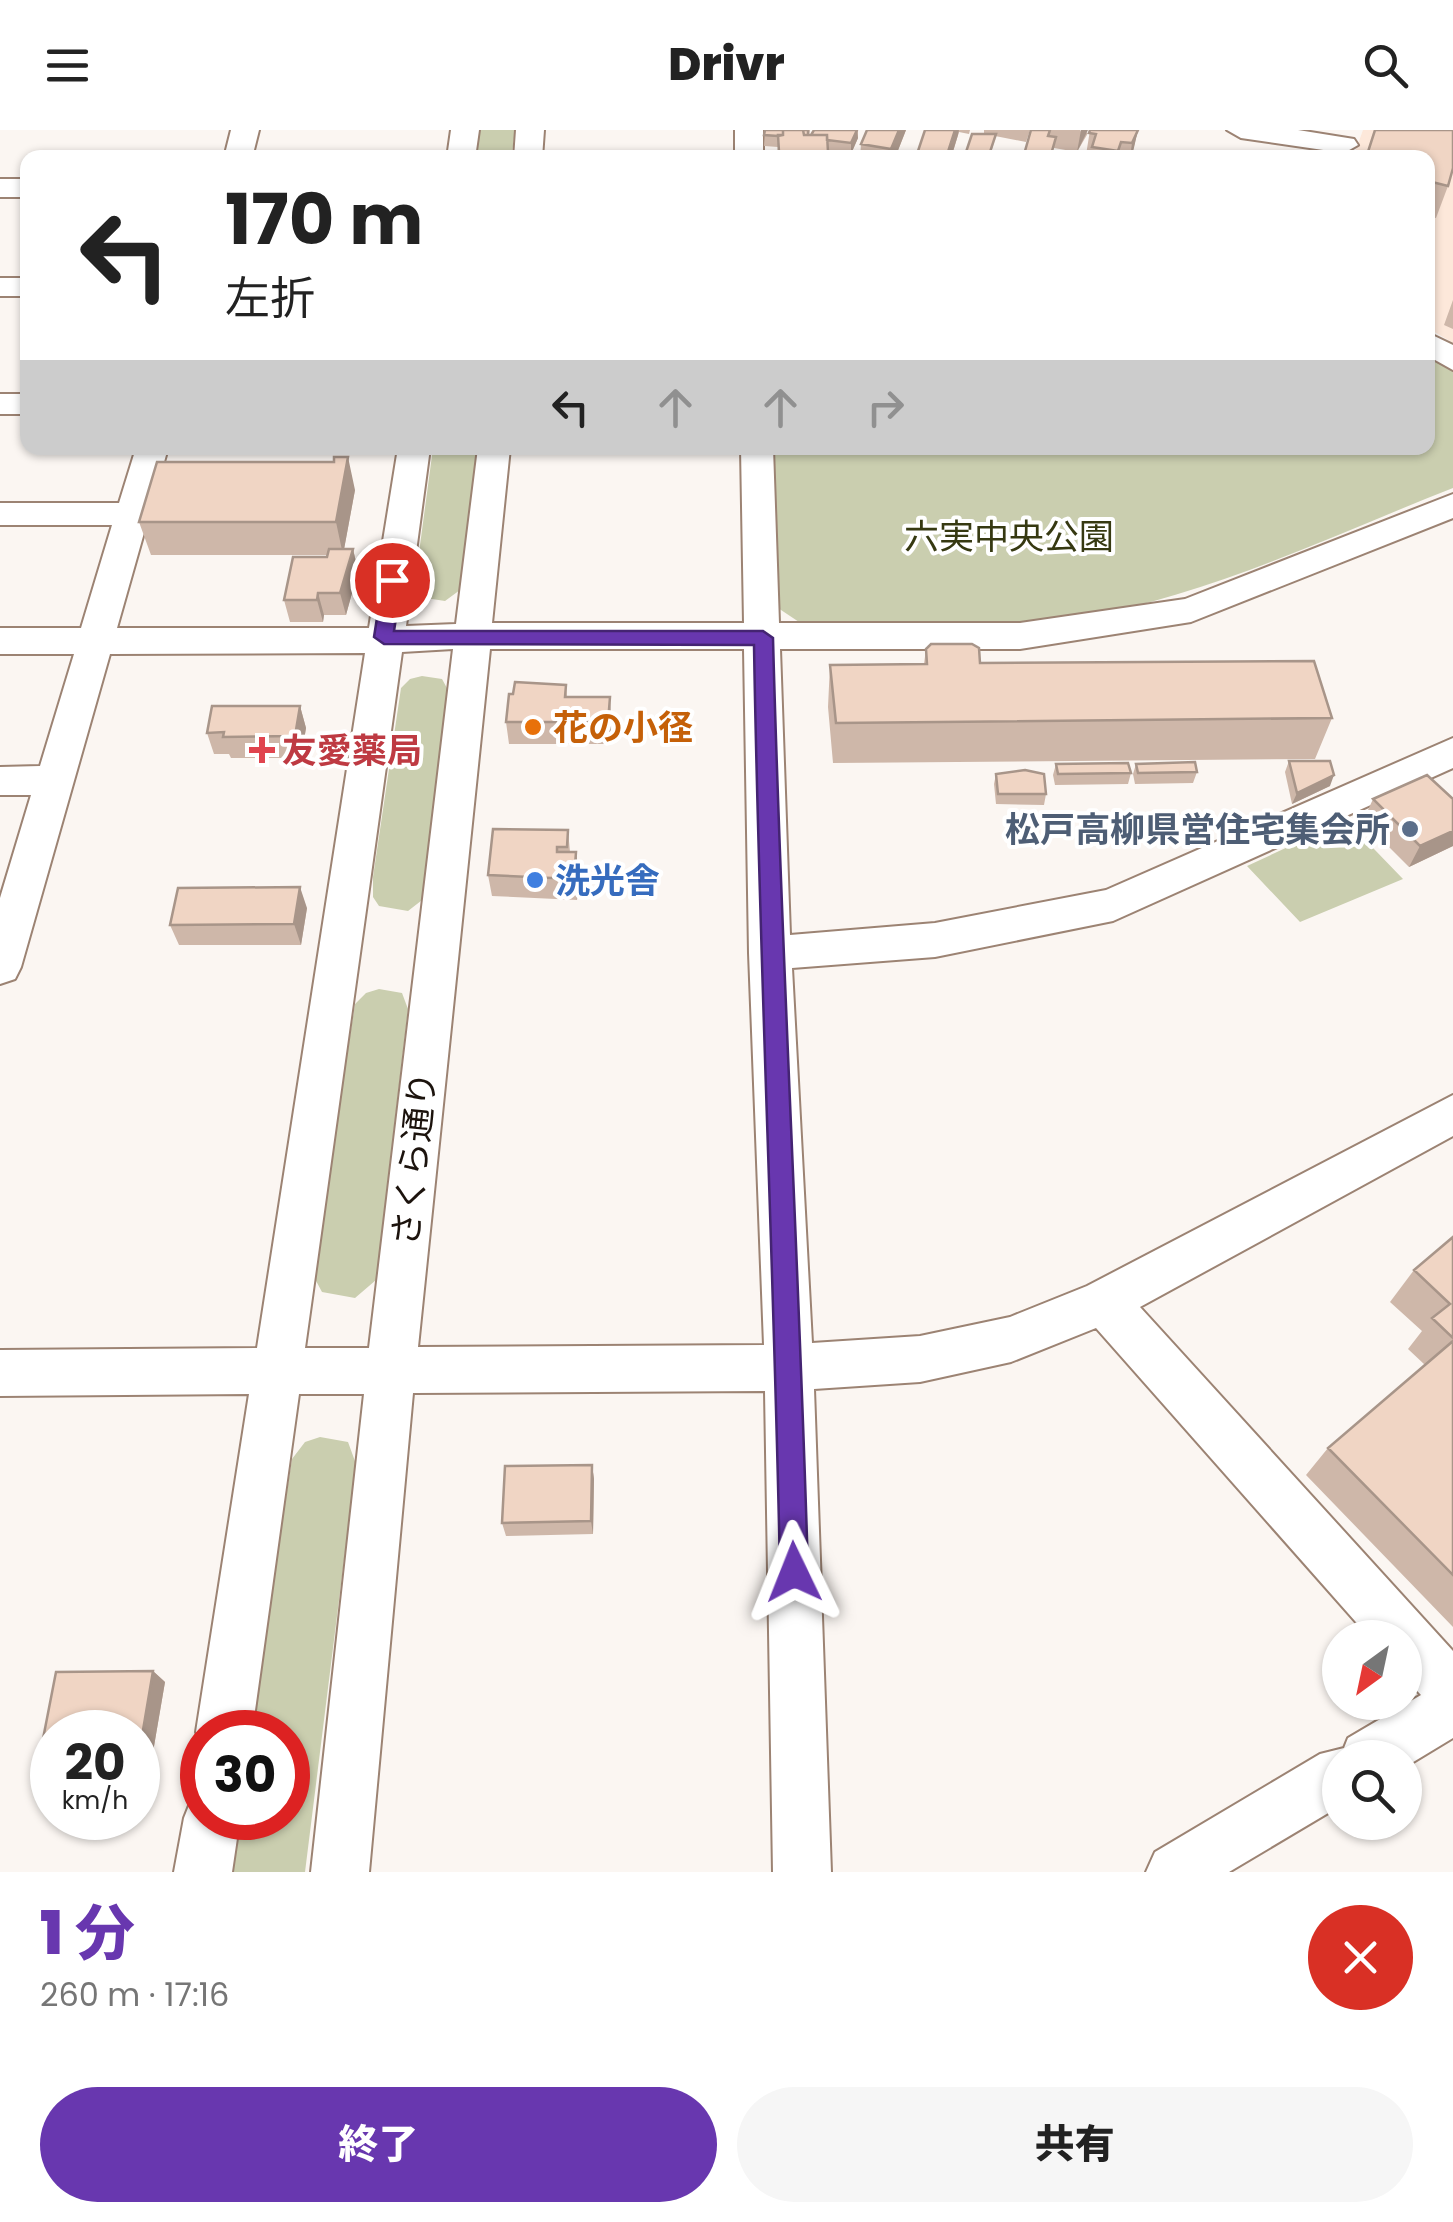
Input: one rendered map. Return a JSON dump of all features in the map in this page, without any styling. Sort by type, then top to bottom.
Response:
[{"type":"street","points":[[1241,130],[1344,144]]},
{"type":"street","points":[[0,967],[150,455]]},
{"type":"street","points":[[227,1710],[413,455]]},
{"type":"street","name":"さくら通り","points":[[340,1872],[391,1372],[493,455]]},
{"type":"street","points":[[758,455],[770,953],[789,1368],[802,1872]]},
{"type":"street","points":[[0,641],[1020,636],[1190,610],[1453,505]]},
{"type":"street","points":[[0,514],[130,514]]},
{"type":"street","points":[[770,953],[936,940],[1113,905],[1453,752]]},
{"type":"street","points":[[0,780],[55,780]]},
{"type":"street","points":[[0,1374],[789,1368],[920,1359],[1011,1339],[1104,1302],[1453,1114]]},
{"type":"street","points":[[1104,1302],[1453,1691]]},
{"type":"street","points":[[1398,1740],[1453,1707]]},
{"type":"street","points":[[1175,1872],[1322,1785]]},
{"type":"street","points":[[204,1872],[209,1840]]},
{"type":"shaded area","points":[[1363,130],[1453,130],[1453,343],[1435,332],[1435,150],[1356,150]]},
{"type":"green space","points":[[478,130],[515,130],[512,150],[477,150]]},
{"type":"green space","name":"六実中央公園","points":[[1435,359],[1453,371],[1453,488],[1222,580],[1128,608],[1046,622],[799,622],[775,606],[770,455],[1435,455]]},
{"type":"green space","points":[[432,455],[476,455],[460,590],[445,601],[419,597],[414,590]]},
{"type":"green space","points":[[410,679],[442,679],[448,690],[426,897],[408,911],[379,906],[373,897],[373,877],[401,688]]},
{"type":"green space","points":[[1346,820],[1403,879],[1300,922],[1247,866]]},
{"type":"green space","points":[[379,989],[402,993],[408,1009],[376,1280],[355,1298],[322,1292],[315,1279],[316,1253],[355,1004],[366,993]]},
{"type":"green space","points":[[320,1437],[348,1442],[356,1464],[310,1832],[310,1710],[252,1710],[292,1459],[305,1442]]},
{"type":"green space","points":[[232,1840],[309,1840],[305,1872],[227,1872]]},
{"type":"building","points":[[765,130],[783,130],[783,135],[764,135]]},
{"type":"building","points":[[783,130],[803,130],[804,135],[827,135],[828,150],[779,150],[778,135],[783,135]]},
{"type":"building","points":[[814,130],[857,130],[851,143],[827,140],[827,135],[811,135]]},
{"type":"building","points":[[867,130],[899,130],[891,149],[861,144]]},
{"type":"building","points":[[925,130],[955,130],[949,150],[918,150]]},
{"type":"building","points":[[1031,130],[1050,130],[1048,136],[1056,137],[1052,150],[1025,150]]},
{"type":"building","points":[[1138,130],[1132,143],[1121,142],[1118,150],[1092,147],[1096,134],[1089,133]]},
{"type":"building","points":[[1375,130],[1453,130],[1453,168],[1448,186],[1435,183],[1435,150],[1369,150]]},
{"type":"building","points":[[972,134],[996,134],[991,150],[967,150]]},
{"type":"building","points":[[334,457],[348,457],[336,522],[139,522],[157,462],[334,462]]},
{"type":"building","points":[[329,549],[353,549],[340,593],[318,593],[317,600],[284,600],[293,557],[327,557]]},
{"type":"building","points":[[931,644],[972,644],[979,648],[980,663],[1314,661],[1332,718],[836,723],[830,665],[927,664],[926,649]]},
{"type":"building","points":[[515,682],[566,685],[565,697],[610,697],[608,722],[506,722],[509,694],[513,694]]},
{"type":"building","points":[[212,706],[300,706],[295,736],[223,737],[224,732],[207,733]]},
{"type":"building","points":[[1289,761],[1330,761],[1334,775],[1297,793]]},
{"type":"building","points":[[1195,762],[1197,772],[1138,773],[1136,764]]},
{"type":"building","points":[[1128,763],[1131,773],[1058,774],[1056,764]]},
{"type":"building","points":[[1025,770],[1044,774],[1046,794],[998,794],[996,774]]},
{"type":"building","points":[[1427,775],[1453,799],[1453,831],[1420,846],[1373,799]]},
{"type":"building","points":[[493,829],[568,830],[567,847],[557,847],[557,852],[576,852],[574,879],[488,875]]},
{"type":"building","points":[[300,887],[294,924],[170,925],[178,888]]},
{"type":"building","points":[[1453,1237],[1453,1338],[1432,1318],[1450,1304],[1414,1270]]},
{"type":"building","points":[[1453,1341],[1453,1575],[1328,1448]]},
{"type":"building","points":[[592,1465],[591,1521],[502,1523],[505,1466]]},
{"type":"building","points":[[153,1671],[146,1710],[49,1710],[56,1672]]},
{"type":"place","name":"花の小径","points":[[533,727]]},
{"type":"place","name":"友愛薬局","points":[[262,750]]},
{"type":"place","name":"松戸高柳県営住宅集会所","points":[[1410,829]]},
{"type":"place","name":"洗光舎","points":[[535,880]]},
{"type":"route","points":[[392,580],[384,637],[763,638],[770,953],[794,1572]]}]
